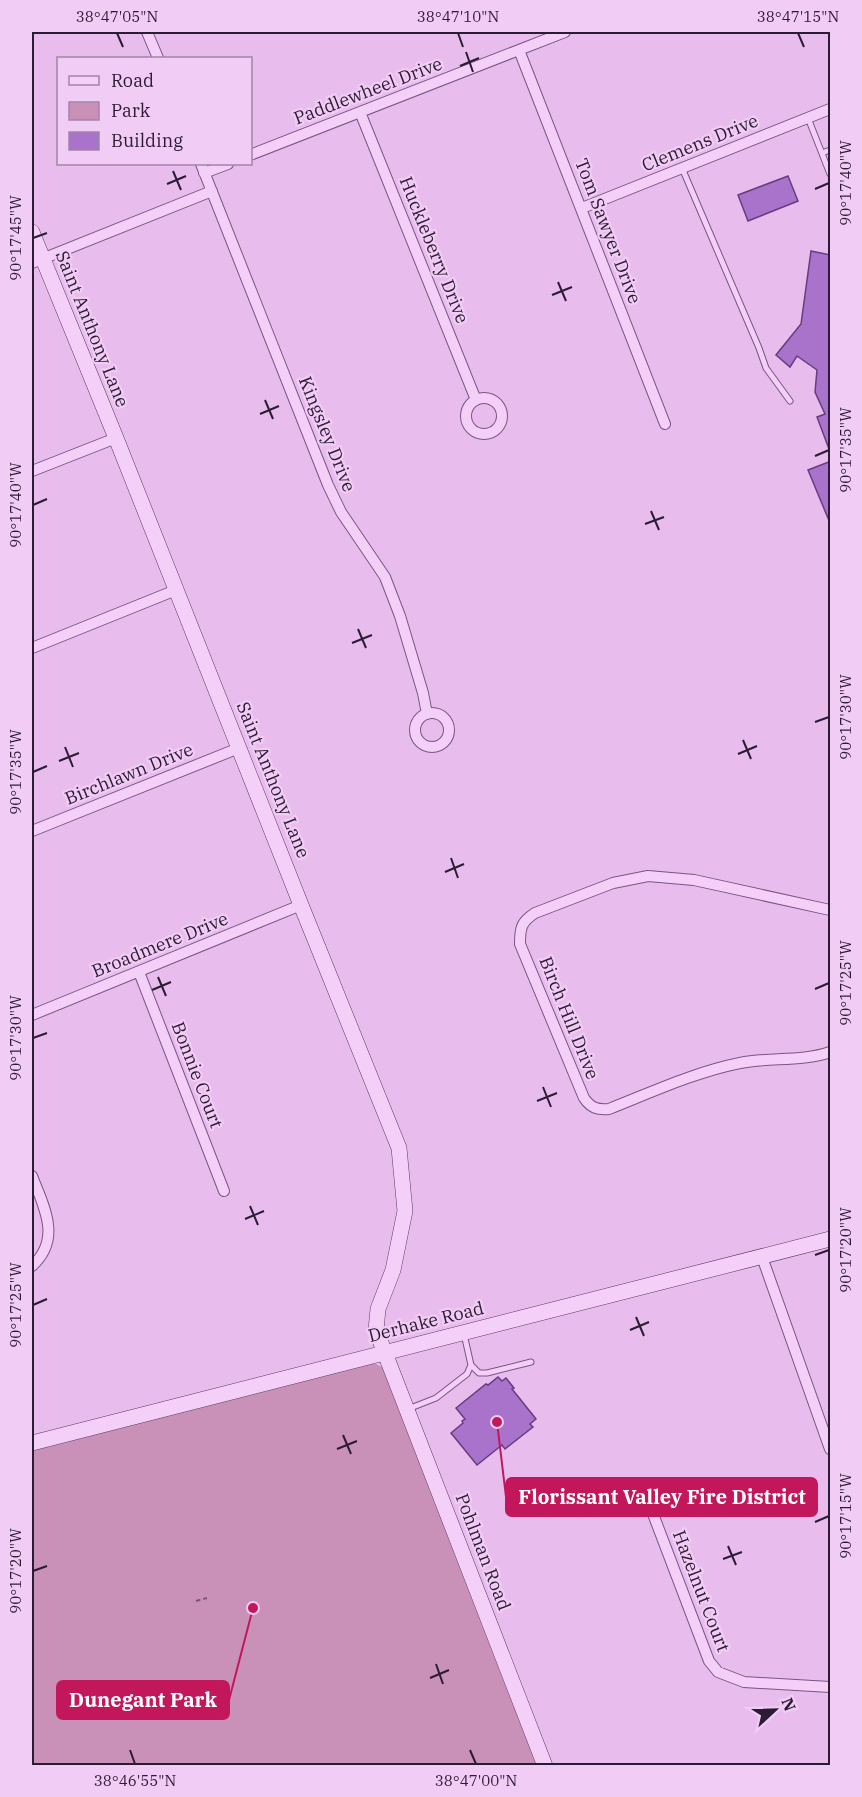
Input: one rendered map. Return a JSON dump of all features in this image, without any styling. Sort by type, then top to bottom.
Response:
[{"type":"street","points":[[147,32],[158,57]]},
{"type":"street","name":"Paddlewheel Drive","points":[[252,154],[565,32]]},
{"type":"street","name":"Tom Sawyer Drive","points":[[519,50],[665,424]]},
{"type":"street","name":"Clemens Drive","points":[[582,208],[831,109]]},
{"type":"street","name":"Huckleberry Drive","points":[[360,112],[476,400]]},
{"type":"street","points":[[203,168],[222,165]]},
{"type":"street","name":"Kingsley Drive","points":[[203,168],[328,485],[341,512],[385,578],[400,616],[428,714]]},
{"type":"street","points":[[37,260],[212,191]]},
{"type":"street","name":"Saint Anthony Lane","points":[[32,232],[37,260],[116,438],[399,1148],[405,1211],[393,1270],[378,1309],[376,1330],[384,1352]]},
{"type":"street","points":[[32,471],[116,438]]},
{"type":"street","points":[[32,648],[176,590]]},
{"type":"street","name":"Birchlawn Drive","points":[[32,831],[239,748]]},
{"type":"street","name":"Birch Hill Drive","points":[[831,910],[694,880],[648,876],[613,883],[535,913],[524,920],[520,931],[520,944],[584,1098],[589,1105],[599,1109],[609,1109],[711,1069],[767,1059],[818,1056],[831,1052]]},
{"type":"street","name":"Broadmere Drive","points":[[32,1015],[301,905]]},
{"type":"street","name":"Bonnie Court","points":[[139,972],[225,1191]]},
{"type":"street","points":[[32,1176],[48,1220],[47,1239],[41,1258],[32,1266]]},
{"type":"street","name":"Derhake Road","points":[[32,1443],[831,1239]]},
{"type":"street","points":[[762,1257],[831,1449]]},
{"type":"street","name":"Pohlman Road","points":[[384,1352],[545,1766]]},
{"type":"street","name":"Hazelnut Court","points":[[635,1485],[650,1506],[710,1661],[718,1672],[744,1683],[831,1687]]},
{"type":"lane","points":[[808,118],[831,174]]},
{"type":"lane","points":[[822,153],[831,150]]},
{"type":"lane","points":[[682,168],[766,368],[790,401]]},
{"type":"lane","points":[[464,1332],[471,1365],[479,1373],[531,1362]]},
{"type":"lane","points":[[406,1409],[436,1398],[466,1374],[471,1365]]},
{"type":"path","points":[[196,1601],[207,1598]]},
{"type":"green space","points":[[368,1364],[382,1367],[536,1765],[32,1766],[32,1451]]},
{"type":"building","points":[[788,176],[798,201],[748,221],[738,195]]},
{"type":"building","points":[[811,251],[831,255],[831,449],[829,449],[817,417],[825,414],[815,392],[817,370],[797,356],[790,367],[776,355],[801,324]]},
{"type":"building","points":[[831,461],[831,523],[830,523],[808,470]]},
{"type":"building","points":[[498,1377],[502,1381],[506,1378],[536,1419],[530,1424],[533,1427],[505,1449],[502,1445],[477,1465],[451,1433],[465,1419],[456,1408]]},
{"type":"place","name":"Florissant Valley Fire District","points":[[497,1422]]},
{"type":"place","name":"Dunegant Park","points":[[253,1608]]}]
